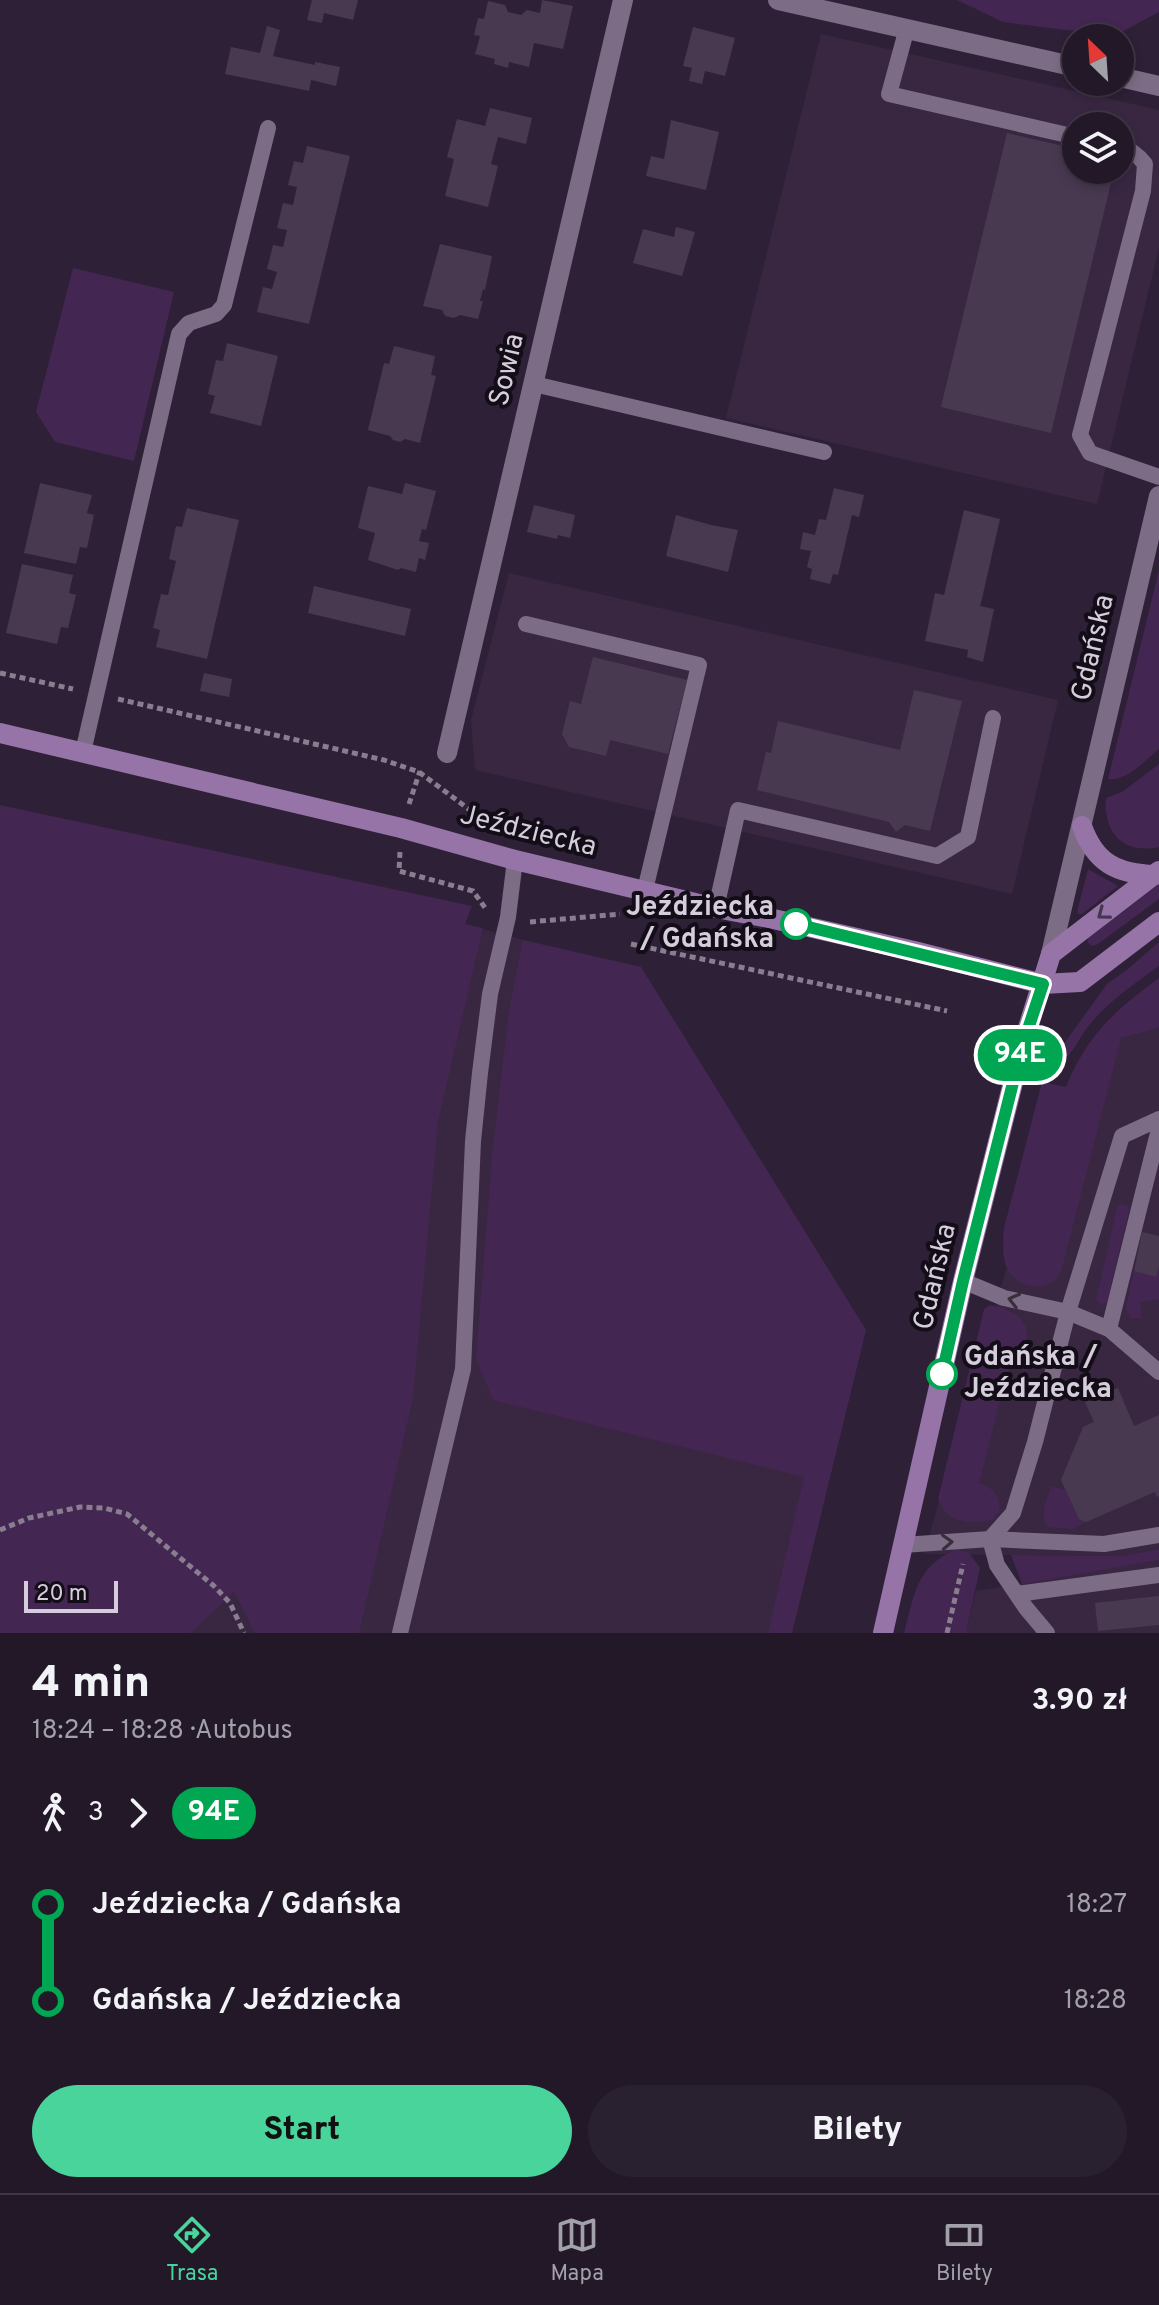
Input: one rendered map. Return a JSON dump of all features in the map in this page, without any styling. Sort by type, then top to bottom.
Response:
[{"type":"street","name":"Sowia","points":[[447,753],[623,0]]},
{"type":"street","points":[[778,0],[822,4],[907,28],[1062,64]]},
{"type":"street","points":[[1134,80],[1159,86]]},
{"type":"street","name":"Gdańska","points":[[883,1633],[963,1281],[1022,1047],[1051,954],[1159,496]]},
{"type":"street","name":"Jeździecka","points":[[0,733],[401,828],[515,860],[1043,984]]},
{"type":"street","points":[[1082,826],[1095,853],[1107,863],[1136,874],[1157,873]]},
{"type":"street","points":[[1051,954],[1157,873]]},
{"type":"street","points":[[1043,984],[1080,982],[1159,922]]},
{"type":"lane","points":[[907,28],[889,94],[1062,134]]},
{"type":"lane","points":[[83,752],[179,334],[189,323],[216,314],[224,305],[268,128]]},
{"type":"lane","points":[[1134,153],[1145,164],[1143,191],[1080,435],[1090,453],[1159,477]]},
{"type":"lane","points":[[534,384],[824,452]]},
{"type":"lane","points":[[526,624],[699,665],[645,890]]},
{"type":"lane","points":[[716,908],[738,810],[937,856],[968,837],[993,718]]},
{"type":"lane","points":[[400,1633],[463,1369],[477,1100],[490,994],[508,917],[515,860]]},
{"type":"lane","points":[[990,1539],[1013,1513],[1035,1442],[1068,1312],[1122,1136],[1159,1119]]},
{"type":"lane","points":[[1109,1329],[1159,1129]]},
{"type":"lane","points":[[963,1281],[1004,1298],[1068,1312],[1109,1329],[1159,1372]]},
{"type":"lane","points":[[903,1545],[990,1539],[1104,1544],[1159,1535]]},
{"type":"lane","points":[[990,1539],[997,1565],[1047,1633]]},
{"type":"lane","points":[[1017,1594],[1159,1575]]},
{"type":"path","points":[[0,673],[384,760],[419,772],[488,827]]},
{"type":"path","points":[[447,753],[419,772],[401,828],[399,871],[473,891],[485,909],[532,922],[628,913],[645,890]]},
{"type":"path","points":[[631,944],[947,1011]]},
{"type":"path","points":[[0,1530],[29,1518],[80,1507],[104,1508],[127,1514],[214,1586],[230,1603],[244,1633]]},
{"type":"path","points":[[947,1633],[969,1541]]},
{"type":"shaded area","points":[[957,0],[1159,0],[1159,12],[1134,25],[1062,24],[1062,29],[1003,22]]},
{"type":"shaded area","points":[[821,34],[1062,88],[1062,96],[1097,96],[1159,110],[1159,248],[1097,504],[726,418]]},
{"type":"shaded area","points":[[73,268],[174,292],[134,461],[55,442],[36,412]]},
{"type":"shaded area","points":[[1159,570],[1159,749],[1129,774],[1108,779]]},
{"type":"shaded area","points":[[509,573],[1058,700],[1012,894],[475,770],[471,720]]},
{"type":"shaded area","points":[[1159,764],[1159,847],[1135,848],[1112,831],[1106,798],[1122,792]]},
{"type":"shaded area","points":[[0,805],[472,906],[465,924],[483,928],[438,1121],[413,1398],[359,1633],[255,1633],[234,1592],[191,1633],[0,1633]]},
{"type":"shaded area","points":[[1088,869],[1118,886],[1079,914],[1077,912]]},
{"type":"shaded area","points":[[1159,883],[1159,899],[1098,944],[1092,946],[1088,943],[1088,938]]},
{"type":"shaded area","points":[[465,924],[641,967],[866,1330],[792,1633],[191,1633],[234,1592]]},
{"type":"shaded area","points":[[523,940],[641,967],[866,1330],[792,1633],[768,1633],[804,1477],[493,1400],[476,1359],[493,1145],[510,1004]]},
{"type":"shaded area","points":[[1159,942],[1159,966],[1103,1010],[1066,1058],[1055,1065],[1050,1063],[1107,984]]},
{"type":"shaded area","points":[[1159,978],[1159,1028],[1121,1038],[1061,1272],[1049,1284],[1026,1285],[1007,1268],[1004,1228],[1042,1082],[1066,1087],[1083,1053],[1104,1025]]},
{"type":"shaded area","points":[[1159,1028],[1159,1549],[1121,1556],[924,1554],[1008,1263],[1121,1038]]},
{"type":"shaded area","points":[[1121,1204],[1128,1206],[1129,1210],[1107,1302],[1101,1305],[1096,1300],[1117,1207]]},
{"type":"shaded area","points":[[1159,1266],[1159,1299],[1140,1302],[1142,1318],[1130,1318],[1126,1309],[1134,1271],[1156,1276]]},
{"type":"shaded area","points":[[990,1305],[1006,1309],[1019,1317],[1027,1336],[1025,1345],[1013,1351],[979,1483],[995,1493],[999,1512],[993,1519],[968,1522],[953,1518],[938,1499],[984,1309]]},
{"type":"shaded area","points":[[1051,1486],[1066,1490],[1079,1519],[1086,1522],[1073,1529],[1047,1527],[1044,1512]]},
{"type":"shaded area","points":[[956,1549],[969,1553],[980,1568],[966,1633],[904,1633],[914,1594],[924,1574],[942,1556]]},
{"type":"shaded area","points":[[1159,1549],[1159,1560],[1022,1584],[1011,1555],[1121,1556]]},
{"type":"shaded area","points":[[1159,1560],[1159,1633],[966,1633],[976,1591]]},
{"type":"building","points":[[312,0],[358,0],[353,20],[324,13],[322,23],[307,20]]},
{"type":"building","points":[[542,0],[573,6],[563,49],[534,43],[529,67],[509,62],[508,68],[494,64],[495,59],[475,54],[480,36],[474,35],[478,18],[484,19],[488,1],[505,5],[508,12],[521,15],[527,10],[540,13]]},
{"type":"building","points":[[267,26],[280,30],[273,56],[340,67],[336,86],[311,80],[309,91],[225,74],[231,47],[260,53]]},
{"type":"building","points":[[693,27],[735,38],[725,76],[705,71],[702,84],[689,81],[692,68],[683,66]]},
{"type":"building","points":[[490,108],[532,118],[526,144],[498,137],[491,164],[498,166],[488,207],[445,196],[454,159],[447,157],[457,119],[485,126]]},
{"type":"building","points":[[671,120],[719,132],[706,190],[646,176],[651,156],[664,159]]},
{"type":"building","points":[[1007,133],[1062,146],[1062,184],[1111,184],[1051,433],[941,407]]},
{"type":"building","points":[[307,146],[350,156],[309,324],[257,312],[263,287],[272,289],[277,272],[267,269],[273,245],[283,247],[287,230],[277,228],[283,203],[293,205],[297,187],[288,185],[294,161],[303,163]]},
{"type":"building","points":[[676,227],[695,232],[682,276],[633,263],[643,229],[674,237]]},
{"type":"building","points":[[440,244],[492,256],[478,319],[445,316],[442,310],[423,306]]},
{"type":"building","points":[[227,343],[278,356],[261,426],[210,413],[215,396],[208,394],[216,360],[223,361]]},
{"type":"building","points":[[394,346],[435,356],[431,375],[436,376],[420,443],[405,439],[400,442],[368,430],[384,363],[389,364]]},
{"type":"building","points":[[40,483],[92,495],[87,513],[94,515],[87,548],[80,547],[76,564],[24,553]]},
{"type":"building","points":[[405,483],[436,491],[426,530],[422,529],[419,541],[429,543],[425,560],[419,558],[416,572],[398,570],[368,560],[375,533],[358,528],[368,486],[402,494]]},
{"type":"building","points":[[834,488],[864,495],[859,517],[852,515],[838,575],[833,574],[830,584],[810,579],[812,569],[807,567],[811,551],[800,549],[803,532],[815,535],[819,519],[826,520]]},
{"type":"building","points":[[534,505],[575,515],[570,538],[558,535],[557,539],[527,532]]},
{"type":"building","points":[[187,508],[239,520],[207,659],[156,647],[160,630],[153,628],[161,594],[168,595],[176,561],[169,559],[176,526],[182,527]]},
{"type":"building","points":[[964,510],[1000,519],[980,606],[994,609],[983,662],[967,657],[968,650],[925,641],[935,593],[944,595]]},
{"type":"building","points":[[676,515],[738,530],[728,572],[666,556]]},
{"type":"building","points":[[22,564],[73,575],[69,593],[76,595],[68,628],[61,627],[57,644],[6,633]]},
{"type":"building","points":[[314,586],[411,609],[405,636],[308,613]]},
{"type":"building","points":[[593,657],[687,680],[668,754],[610,740],[606,756],[569,747],[562,734],[570,701],[581,704]]},
{"type":"building","points":[[204,673],[232,679],[229,697],[200,691]]},
{"type":"building","points":[[914,690],[962,701],[930,831],[905,825],[896,832],[889,822],[757,790],[766,752],[771,753],[778,721],[900,750]]},
{"type":"building","points":[[1142,1232],[1159,1236],[1156,1277],[1134,1271]]},
{"type":"building","points":[[1118,1388],[1134,1426],[1159,1415],[1159,1496],[1155,1492],[1086,1522],[1079,1519],[1061,1480],[1083,1427],[1094,1422],[1085,1402]]},
{"type":"building","points":[[1159,1596],[1159,1625],[1098,1631],[1095,1603]]},
{"type":"bus line","name":"94E","points":[[796,924],[1043,984],[1022,1047],[942,1374]]},
{"type":"place","name":"Jeździecka / Gdańska","points":[[796,924]]},
{"type":"place","name":"Gdańska / Jeździecka","points":[[942,1374]]}]
